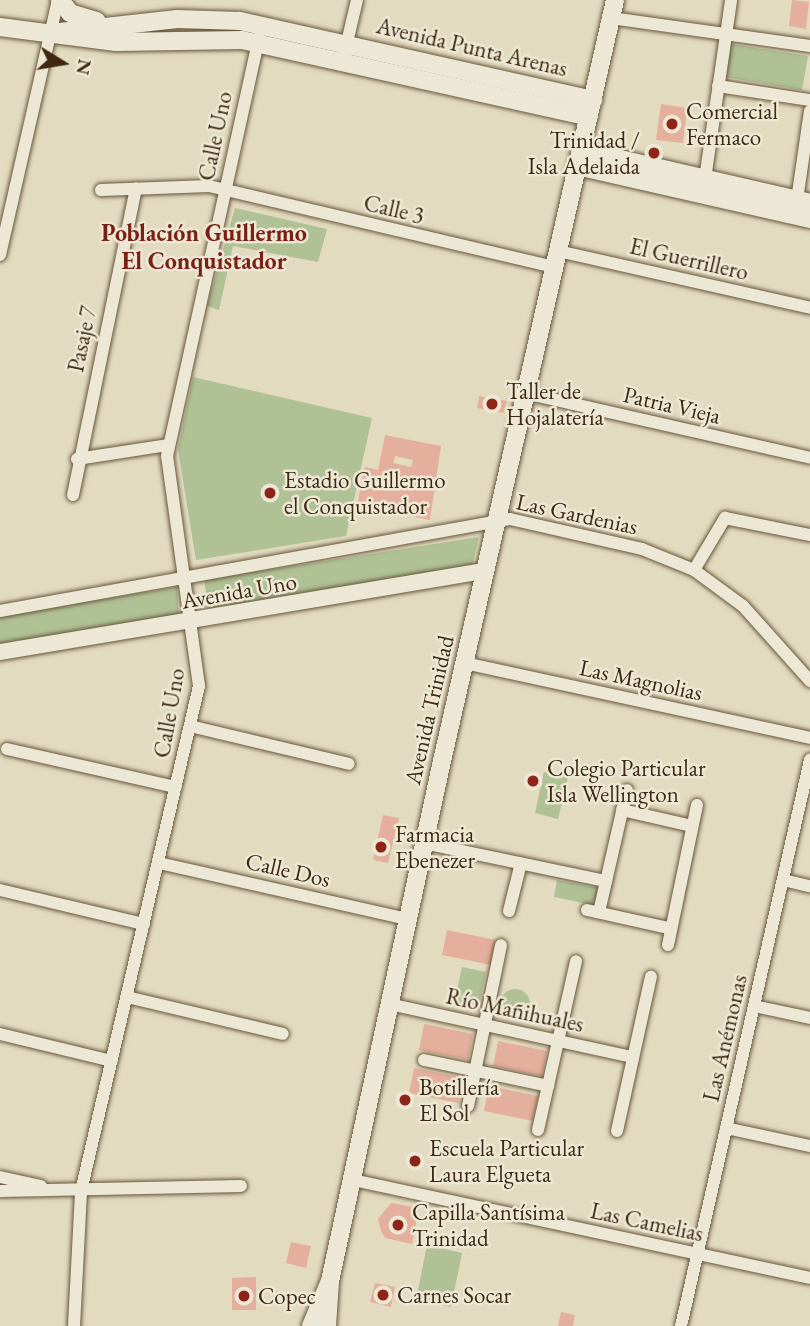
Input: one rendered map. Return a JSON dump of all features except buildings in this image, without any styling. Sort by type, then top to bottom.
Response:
[{"type":"main road","points":[[59,0],[70,13],[108,23]]},
{"type":"main road","name":"Avenida Trinidad","points":[[327,1326],[330,1281],[389,1004],[615,0]]},
{"type":"main road","name":"Avenida Punta Arenas","points":[[50,36],[108,23],[198,19],[261,25],[347,44],[591,108]]},
{"type":"main road","name":"Avenida Punta Arenas","points":[[0,27],[50,36],[257,43],[343,62],[591,108]]},
{"type":"main road","points":[[579,158],[705,179],[803,201]]},
{"type":"main road","points":[[579,158],[810,219]]},
{"type":"main road","name":"Avenida Trinidad","points":[[311,1326],[330,1281]]},
{"type":"street","points":[[0,255],[4,222],[59,0]]},
{"type":"street","points":[[343,62],[357,0]]},
{"type":"street","points":[[705,179],[730,0]]},
{"type":"street","points":[[611,18],[810,46]]},
{"type":"street","name":"Calle Uno","points":[[74,1326],[81,1191],[200,677],[195,623],[186,579],[169,445],[261,25]]},
{"type":"street","points":[[718,86],[810,100]]},
{"type":"street","points":[[803,201],[810,111]]},
{"type":"street","name":"Calle 3","points":[[102,190],[201,186],[556,259]]},
{"type":"street","name":"Pasaje 7","points":[[73,495],[77,459],[136,188]]},
{"type":"street","name":"El Guerrillero","points":[[556,259],[810,307]]},
{"type":"street","name":"Patria Vieja","points":[[526,393],[810,458]]},
{"type":"street","points":[[77,459],[169,445]]},
{"type":"street","points":[[694,570],[725,518],[810,536]]},
{"type":"street","name":"Las Gardenias","points":[[0,611],[415,541],[497,519],[627,545],[694,570],[743,606],[810,681]]},
{"type":"street","name":"Avenida Uno","points":[[0,652],[195,623],[485,570]]},
{"type":"street","name":"Las Magnolias","points":[[464,663],[810,738]]},
{"type":"street","points":[[190,726],[349,764]]},
{"type":"street","points":[[7,749],[176,787]]},
{"type":"street","name":"Las Anémonas","points":[[681,1326],[810,760]]},
{"type":"street","points":[[627,790],[606,881],[593,911],[669,928]]},
{"type":"street","points":[[668,945],[669,928],[697,805]]},
{"type":"street","points":[[622,810],[692,825]]},
{"type":"street","points":[[424,843],[606,881]]},
{"type":"street","name":"Calle Dos","points":[[159,863],[408,919]]},
{"type":"street","points":[[509,911],[521,863]]},
{"type":"street","points":[[783,880],[810,886]]},
{"type":"street","points":[[0,890],[144,924]]},
{"type":"street","points":[[468,1105],[501,945]]},
{"type":"street","points":[[538,1130],[576,961]]},
{"type":"street","points":[[617,1131],[651,977]]},
{"type":"street","points":[[127,997],[283,1034]]},
{"type":"street","name":"Río Mañihuales","points":[[389,1004],[633,1057]]},
{"type":"street","points":[[754,1006],[810,1018]]},
{"type":"street","points":[[0,1034],[112,1061]]},
{"type":"street","points":[[424,1060],[548,1086]]},
{"type":"street","points":[[726,1128],[810,1146]]},
{"type":"street","points":[[0,1177],[59,1191]]},
{"type":"street","name":"Las Camelias","points":[[353,1180],[810,1279]]},
{"type":"street","points":[[0,1191],[241,1186]]},
{"type":"green space","points":[[731,44],[808,56],[802,90],[725,77]]},
{"type":"green space","points":[[235,208],[327,229],[318,262],[233,246],[219,310],[207,306]]},
{"type":"green space","name":"Estadio Guillermo el Conquistador","points":[[193,377],[372,418],[346,536],[196,560],[178,449]]},
{"type":"green space","points":[[479,537],[472,567],[210,615],[204,580]]},
{"type":"green space","points":[[177,587],[179,621],[0,646],[0,616]]},
{"type":"green space","points":[[544,772],[568,777],[558,819],[535,813]]},
{"type":"green space","points":[[557,880],[601,888],[598,906],[554,897]]},
{"type":"green space","points":[[462,967],[486,972],[478,1010],[454,1004]]},
{"type":"green space","points":[[515,989],[525,994],[530,1004],[525,1014],[515,1019],[505,1014],[500,1004],[505,994]]},
{"type":"green space","points":[[427,1245],[462,1253],[451,1307],[416,1300]]},
{"type":"place","name":"Comercial Fermaco","points":[[672,124]]},
{"type":"place","name":"Trinidad / Isla Adelaida","points":[[654,153]]},
{"type":"place","name":"Taller de Hojalatería","points":[[492,404]]},
{"type":"place","name":"Estadio Guillermo el Conquistador","points":[[270,493]]},
{"type":"place","name":"Colegio Particular Isla Wellington","points":[[533,781]]},
{"type":"place","name":"Farmacia Ebenezer","points":[[381,847]]},
{"type":"place","name":"Botillería El Sol","points":[[405,1100]]},
{"type":"place","name":"Escuela Particular Laura Elgueta","points":[[415,1161]]},
{"type":"place","name":"Capilla Santísima Trinidad","points":[[398,1225]]},
{"type":"place","name":"Carnes Socar","points":[[383,1295]]},
{"type":"place","name":"Copec","points":[[244,1296]]},
{"type":"district","name":"Población Guillermo El Conquistador","points":[[204,247]]}]
